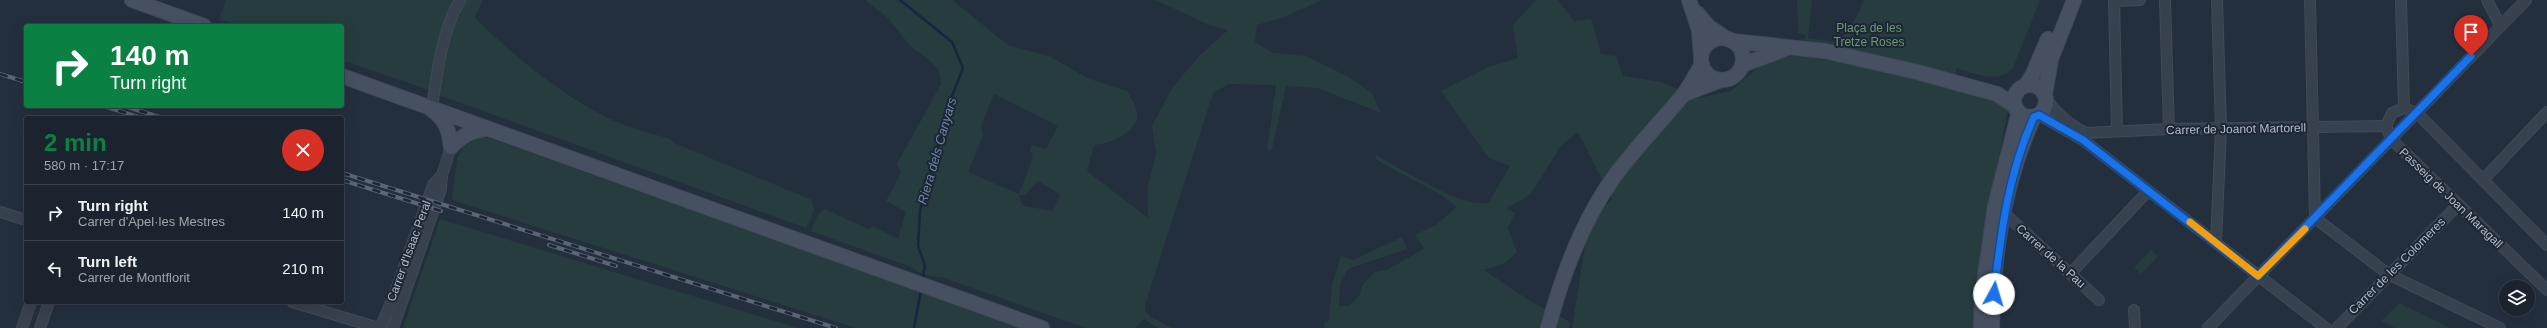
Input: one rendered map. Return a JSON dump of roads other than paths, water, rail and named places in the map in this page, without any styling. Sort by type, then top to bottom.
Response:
[{"type":"street","points":[[132,0],[198,24]]},
{"type":"street","points":[[429,107],[443,45],[454,11],[460,0]]},
{"type":"street","points":[[1991,328],[1995,206],[2017,109],[2014,96],[2032,76],[2064,0]]},
{"type":"street","points":[[1981,328],[1982,297],[1992,265],[2019,152],[2037,116],[2045,109],[2050,59],[2074,0]]},
{"type":"street","points":[[2117,131],[2114,1],[2140,0]]},
{"type":"street","points":[[2165,0],[2169,129]]},
{"type":"street","points":[[2216,0],[2220,129],[2216,242]]},
{"type":"street","points":[[2310,0],[2315,218]]},
{"type":"street","points":[[2401,0],[2404,108]]},
{"type":"street","points":[[2487,0],[2500,25]]},
{"type":"street","points":[[2208,328],[2417,113],[2500,25],[2526,0]]},
{"type":"street","points":[[1690,3],[1708,26],[1730,40],[1741,51],[1742,65]]},
{"type":"street","points":[[1690,3],[1699,30],[1702,60],[1709,75],[1721,80]]},
{"type":"street","points":[[1548,328],[1569,263],[1589,221],[1609,185],[1647,135],[1684,94],[1702,60],[1707,44],[1713,40],[1730,40],[1837,54],[1996,94],[2024,116],[2037,116],[2084,137]]},
{"type":"street","points":[[1684,94],[1735,76],[1742,65],[1786,48]]},
{"type":"street","points":[[344,77],[1042,328]]},
{"type":"street","points":[[1996,94],[2023,86],[2037,86],[2059,115],[2148,192],[2216,242],[2326,328]]},
{"type":"street","points":[[429,107],[443,118],[449,131],[451,147]]},
{"type":"street","points":[[2386,126],[2392,113],[2404,108],[2417,113],[2547,245]]},
{"type":"street","points":[[2483,180],[2547,112]]},
{"type":"street","name":"Carrer de Joanot Martorell","points":[[2084,137],[2117,131],[2169,129],[2386,126]]},
{"type":"street","name":"Passeig de Joan Maragall","points":[[2386,126],[2391,139],[2547,290]]},
{"type":"street","points":[[451,147],[463,135],[475,130],[489,129]]},
{"type":"street","name":"Carrer d'Isaac Peral","points":[[394,328],[441,189],[442,175],[451,147]]},
{"type":"street","name":"Carrer d'Isaac Peral","points":[[379,328],[395,293],[433,185],[442,175]]},
{"type":"street","points":[[2071,273],[2148,192]]},
{"type":"street","name":"Carrer de les Colomeres","points":[[2337,328],[2388,274],[2458,205]]},
{"type":"street","points":[[0,212],[24,219]]},
{"type":"street","name":"Carrer de la Pau","points":[[2004,213],[2099,300]]},
{"type":"street","points":[[2315,218],[2388,274],[2500,328]]},
{"type":"street","points":[[1992,265],[2000,328]]},
{"type":"street","points":[[22,328],[30,304]]},
{"type":"street","points":[[40,328],[48,304]]},
{"type":"street","points":[[299,304],[379,328]]},
{"type":"street","points":[[2134,310],[2135,328]]},
{"type":"waterway","name":"Riera dels Canyars","points":[[900,0],[952,42],[963,68],[949,104],[920,210],[918,246],[925,266],[922,281]]},
{"type":"waterway","name":"Riera dels Canyars","points":[[914,328],[921,290]]},
{"type":"railway","points":[[0,74],[24,81]]},
{"type":"railway","points":[[110,108],[136,116]]},
{"type":"railway","points":[[130,108],[156,116]]},
{"type":"railway","points":[[344,174],[836,328]]},
{"type":"railway","points":[[344,181],[441,211]]},
{"type":"railway","points":[[549,245],[616,266]]},
{"type":"park label","name":"Plaça de les Tretze Roses","points":[[1869,35]]}]
